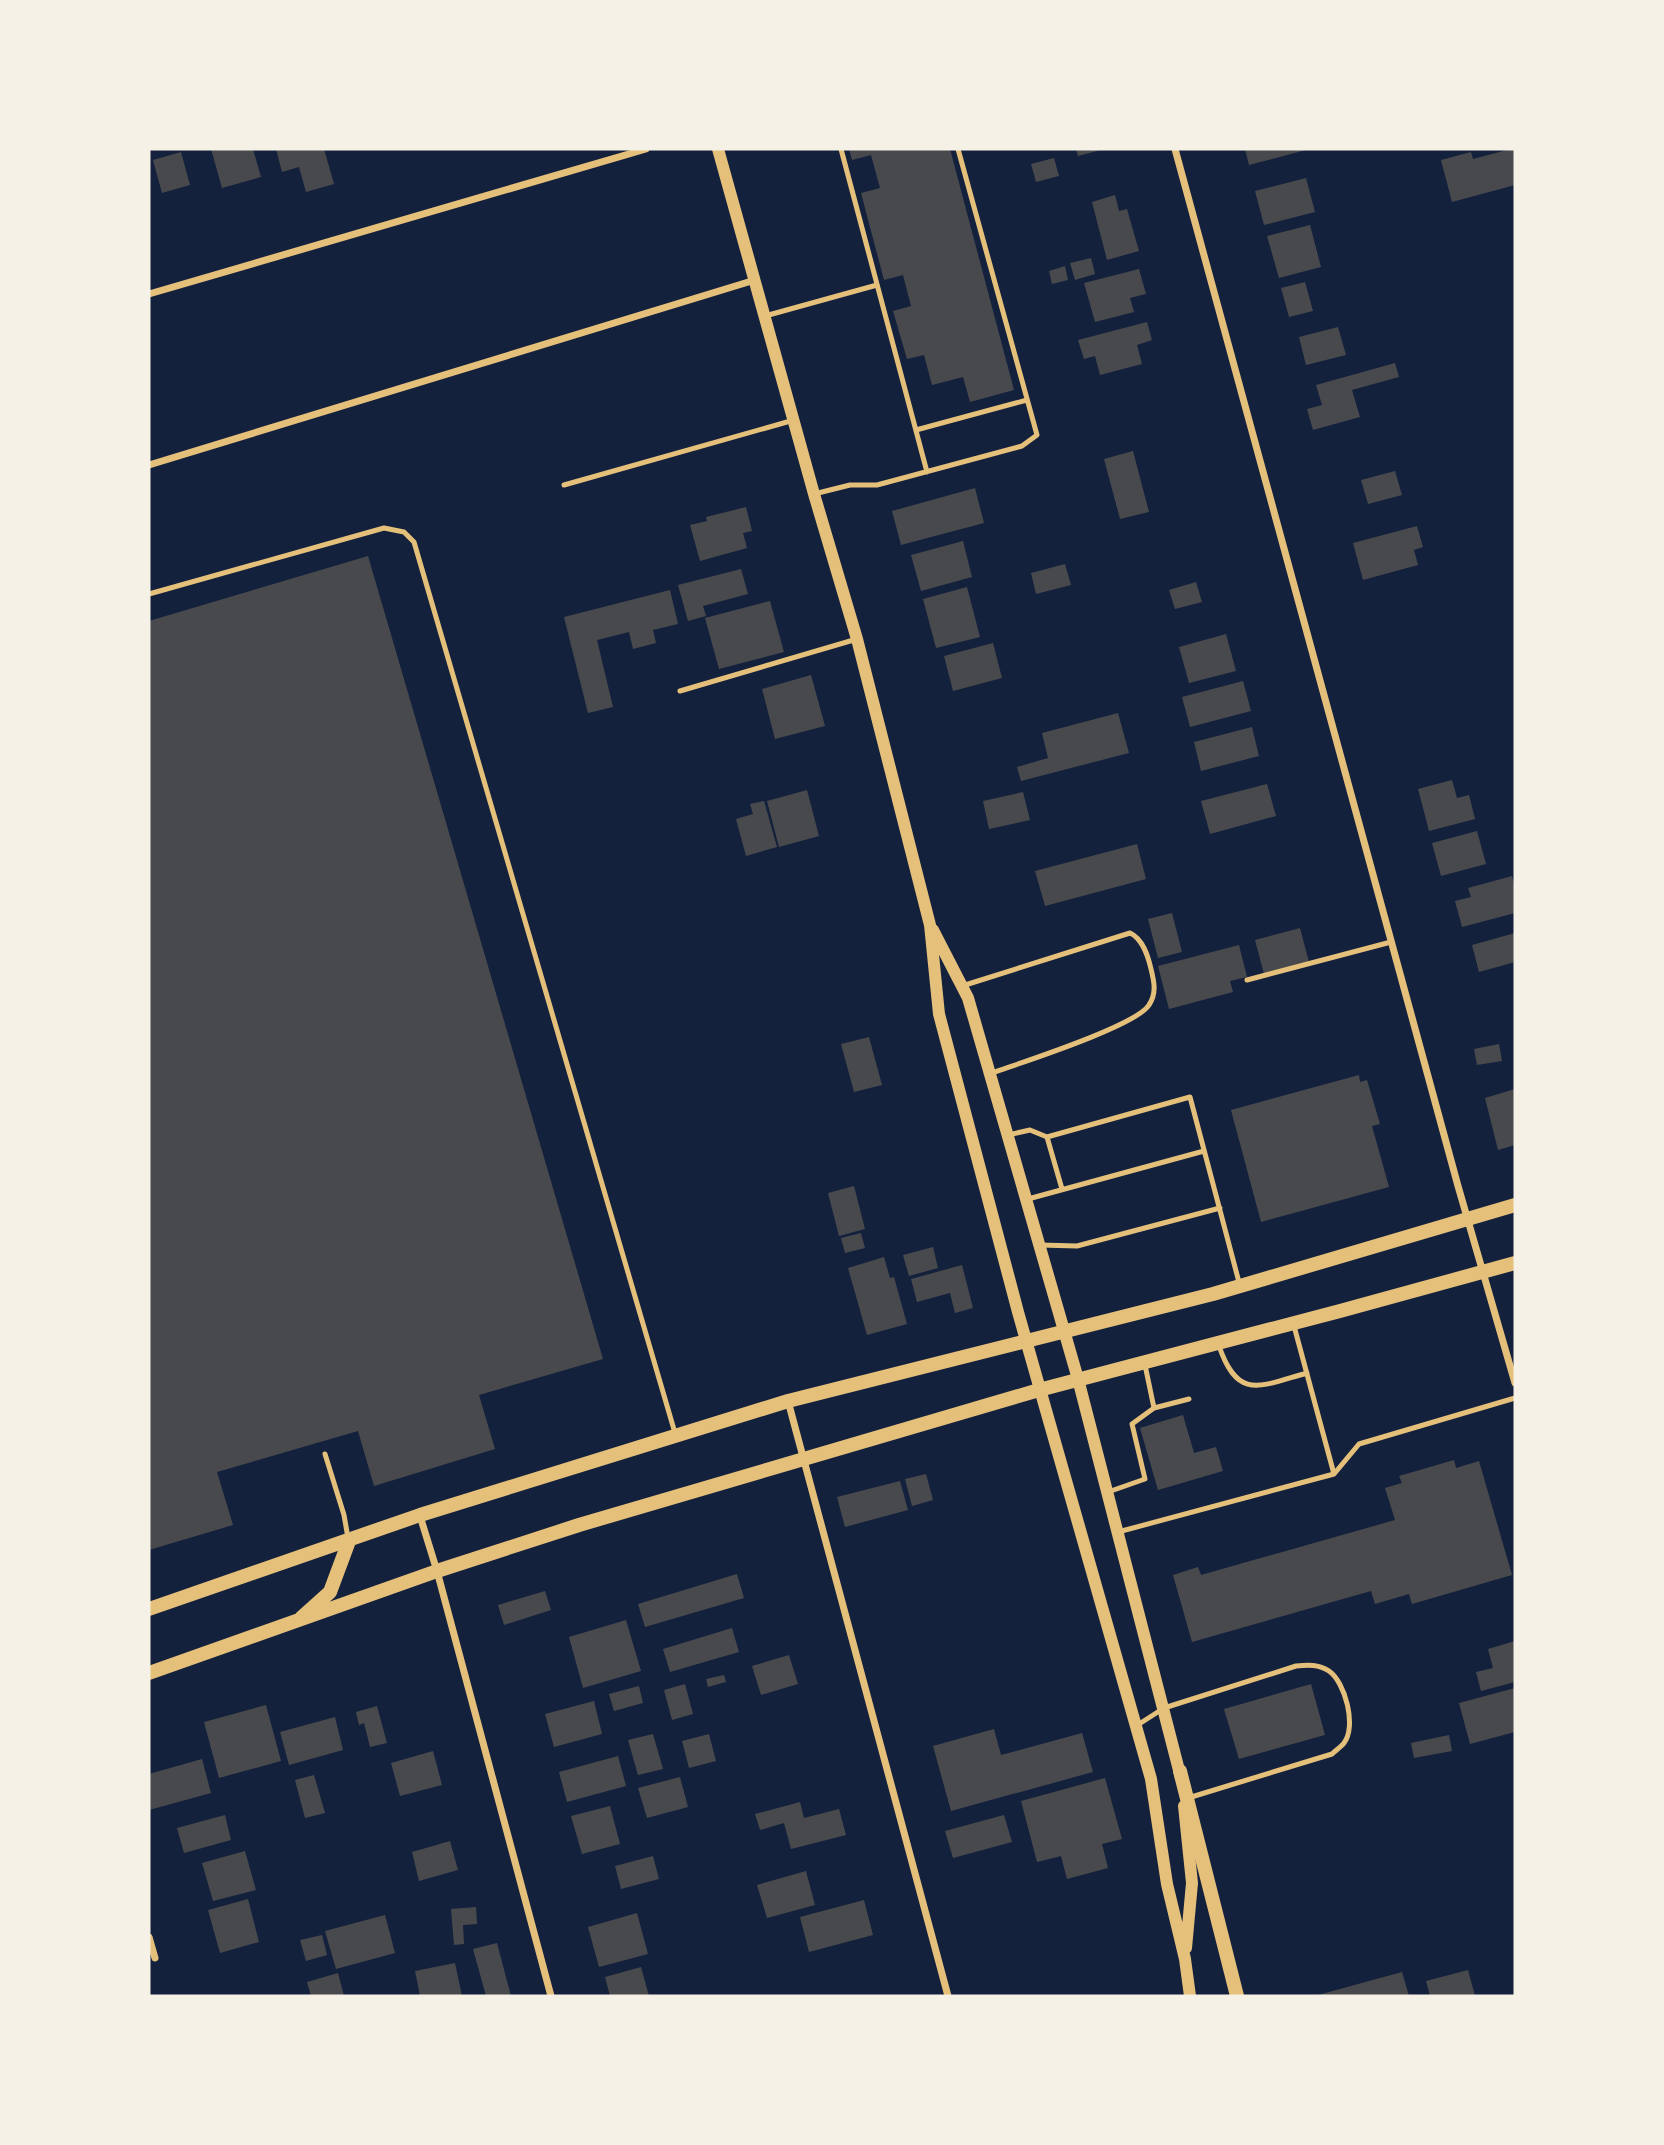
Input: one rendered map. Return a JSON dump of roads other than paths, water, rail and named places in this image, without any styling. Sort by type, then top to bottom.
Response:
[{"type":"main road","points":[[149,1609],[420,1515],[676,1434],[789,1401],[1240,1286],[1515,1205]]},
{"type":"main road","points":[[149,1673],[438,1571],[579,1525],[1078,1379],[1515,1263]]},
{"type":"main road","points":[[296,1622],[330,1592],[349,1541]]},
{"type":"main road","points":[[1180,1771],[1237,1996]]},
{"type":"street","points":[[149,294],[646,149]]},
{"type":"street","points":[[718,149],[857,639],[930,925],[939,1014],[1039,1390],[1151,1779],[1167,1884],[1185,1959],[1190,1996]]},
{"type":"street","points":[[1175,149],[1391,942],[1515,1383]]},
{"type":"street","points":[[149,465],[755,280]]},
{"type":"street","points":[[930,925],[968,998],[1065,1331],[1180,1771]]},
{"type":"street","points":[[789,1401],[948,1996]]},
{"type":"street","points":[[420,1515],[438,1571],[551,1996]]},
{"type":"street","points":[[1185,1798],[1192,1883],[1185,1959]]},
{"type":"street","points":[[149,1937],[155,1958]]},
{"type":"lane","points":[[841,149],[927,471]]},
{"type":"lane","points":[[814,494],[849,485],[877,485],[1022,446],[1037,435],[958,149]]},
{"type":"lane","points":[[765,316],[877,285]]},
{"type":"lane","points":[[916,430],[1027,400]]},
{"type":"lane","points":[[564,485],[794,420]]},
{"type":"lane","points":[[149,594],[384,528],[404,532],[414,541],[676,1434]]},
{"type":"lane","points":[[680,691],[857,639]]},
{"type":"lane","points":[[962,986],[1130,933],[1138,937],[1149,959],[1156,986],[1149,1006],[1114,1027],[990,1074]]},
{"type":"lane","points":[[1247,980],[1391,942]]},
{"type":"lane","points":[[1008,1135],[1030,1130],[1047,1137],[1190,1097],[1240,1286]]},
{"type":"lane","points":[[1047,1137],[1062,1189]]},
{"type":"lane","points":[[1027,1199],[1204,1150]]},
{"type":"lane","points":[[1040,1245],[1077,1246],[1220,1208]]},
{"type":"lane","points":[[1294,1323],[1334,1474]]},
{"type":"lane","points":[[1217,1343],[1232,1376],[1241,1383],[1255,1386],[1307,1373]]},
{"type":"lane","points":[[1144,1362],[1154,1408]]},
{"type":"lane","points":[[1118,1532],[1334,1474],[1359,1444],[1515,1398]]},
{"type":"lane","points":[[1108,1492],[1145,1479],[1132,1424],[1154,1408],[1189,1399]]},
{"type":"lane","points":[[325,1454],[349,1541]]},
{"type":"lane","points":[[1136,1726],[1164,1707],[1296,1666],[1312,1665],[1328,1670],[1339,1682],[1350,1722],[1346,1741],[1332,1754],[1185,1798]]}]
